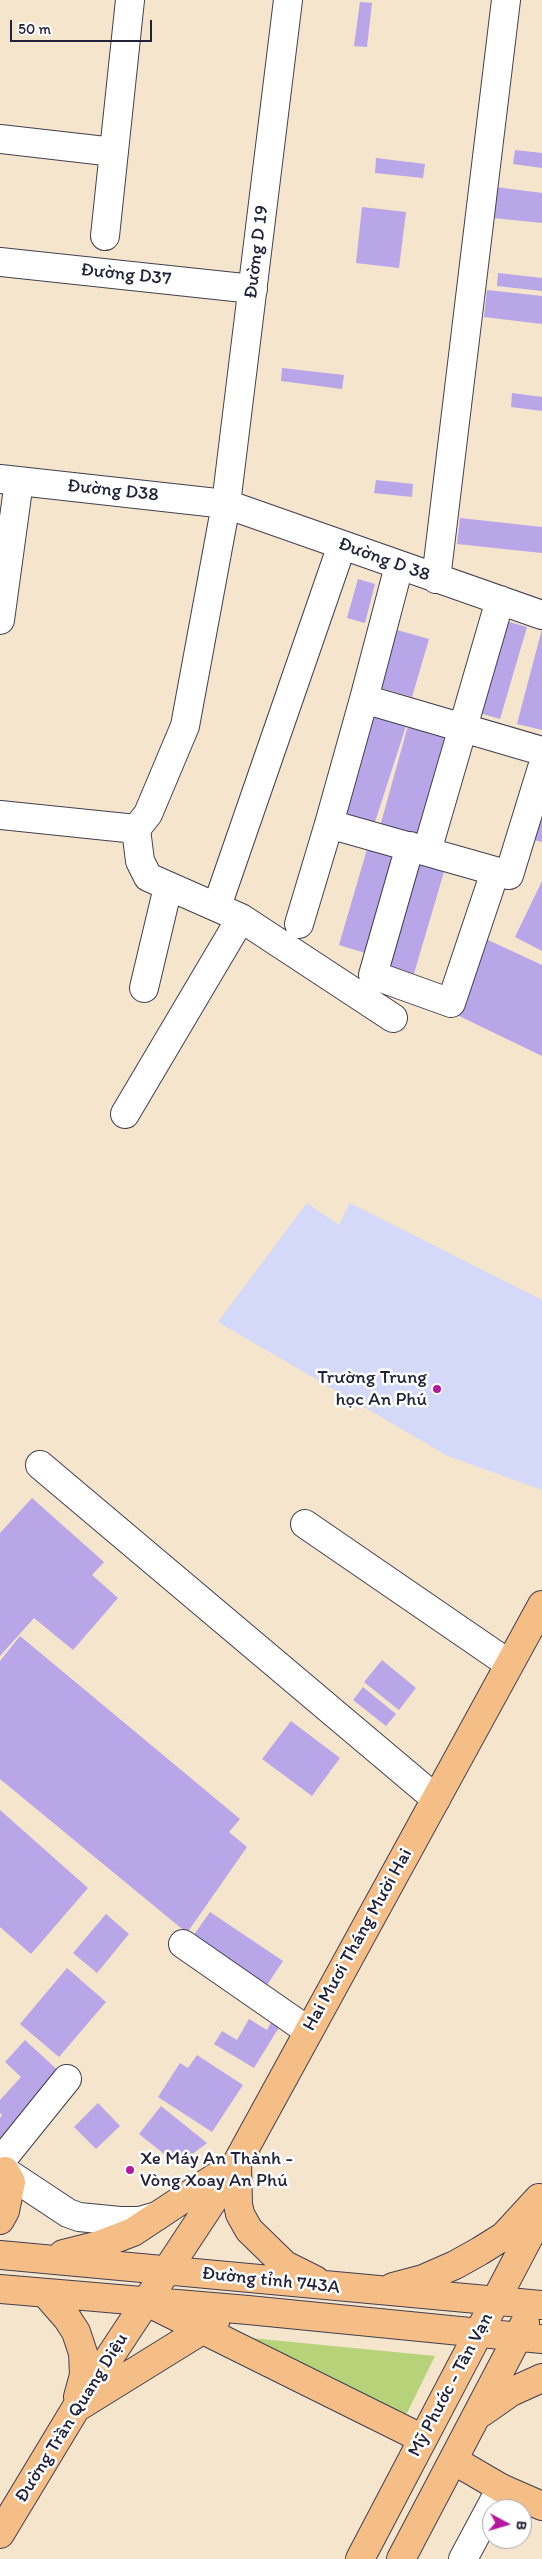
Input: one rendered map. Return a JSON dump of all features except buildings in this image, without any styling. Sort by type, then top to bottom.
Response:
[{"type":"main road","name":"Hai Mươi Tháng Mười Hai","points":[[166,2271],[237,2163],[542,1605]]},
{"type":"main road","points":[[42,2259],[99,2245],[133,2232],[237,2163]]},
{"type":"main road","points":[[237,2163],[238,2204],[240,2214],[249,2230],[285,2265],[329,2287]]},
{"type":"main road","points":[[0,2220],[5,2211],[11,2182],[2,2167]]},
{"type":"main road","points":[[377,2291],[423,2279],[472,2256],[504,2236],[542,2195]]},
{"type":"main road","name":"Mỹ Phước - Tân Vạn","points":[[360,2559],[542,2212]]},
{"type":"main road","name":"Đường tỉnh 743A","points":[[0,2255],[495,2301],[539,2300]]},
{"type":"main road","name":"Đường Trần Quang Diệu","points":[[0,2534],[76,2408],[166,2271]]},
{"type":"main road","name":"Đường tỉnh 743A","points":[[0,2289],[248,2310],[530,2338]]},
{"type":"main road","points":[[46,2294],[67,2318],[76,2332],[83,2354],[84,2375],[76,2408]]},
{"type":"main road","name":"Mỹ Phước - Tân Vạn","points":[[401,2559],[476,2417],[530,2338],[539,2300]]},
{"type":"main road","points":[[146,2302],[423,2439]]},
{"type":"main road","points":[[76,2408],[202,2329],[230,2315],[248,2310]]},
{"type":"main road","points":[[476,2417],[511,2392],[542,2378]]},
{"type":"main road","points":[[453,2460],[501,2488],[542,2506]]},
{"type":"street","points":[[105,236],[130,0]]},
{"type":"street","name":"Đường D 19","points":[[136,829],[148,814],[185,726],[226,504],[288,0]]},
{"type":"street","points":[[436,578],[506,0]]},
{"type":"street","points":[[0,139],[114,152]]},
{"type":"street","name":"Đường D37","points":[[0,262],[253,289]]},
{"type":"street","points":[[0,620],[10,480]]},
{"type":"street","name":"Đường D38","points":[[10,480],[226,504]]},
{"type":"street","name":"Đường D 38","points":[[226,504],[542,615]]},
{"type":"street","points":[[125,1114],[229,912],[342,545]]},
{"type":"street","points":[[300,924],[364,700],[399,566]]},
{"type":"street","points":[[496,872],[451,1003],[373,975],[462,729],[500,600]]},
{"type":"street","points":[[364,700],[542,751]]},
{"type":"street","points":[[329,824],[418,848],[509,876],[542,768]]},
{"type":"street","points":[[0,815],[136,829],[140,861],[148,877],[229,912],[393,1018]]},
{"type":"street","points":[[144,988],[168,887]]},
{"type":"street","points":[[40,1465],[436,1799]]},
{"type":"street","points":[[304,1524],[509,1664]]},
{"type":"street","points":[[183,1944],[308,2030]]},
{"type":"street","points":[[67,2080],[2,2167],[68,2213],[79,2217],[140,2221],[157,2216]]},
{"type":"street","points":[[463,2559],[501,2488]]},
{"type":"shaded area","name":"Trường Trung học An Phú","points":[[307,1203],[339,1225],[350,1203],[542,1300],[542,1490],[448,1456],[218,1322]]},
{"type":"green space","points":[[251,2338],[435,2356],[404,2419]]},
{"type":"place","name":"Trường Trung học An Phú","points":[[437,1389]]},
{"type":"place","name":"Xe Máy An Thành - Vòng Xoay An Phú","points":[[130,2170]]}]
